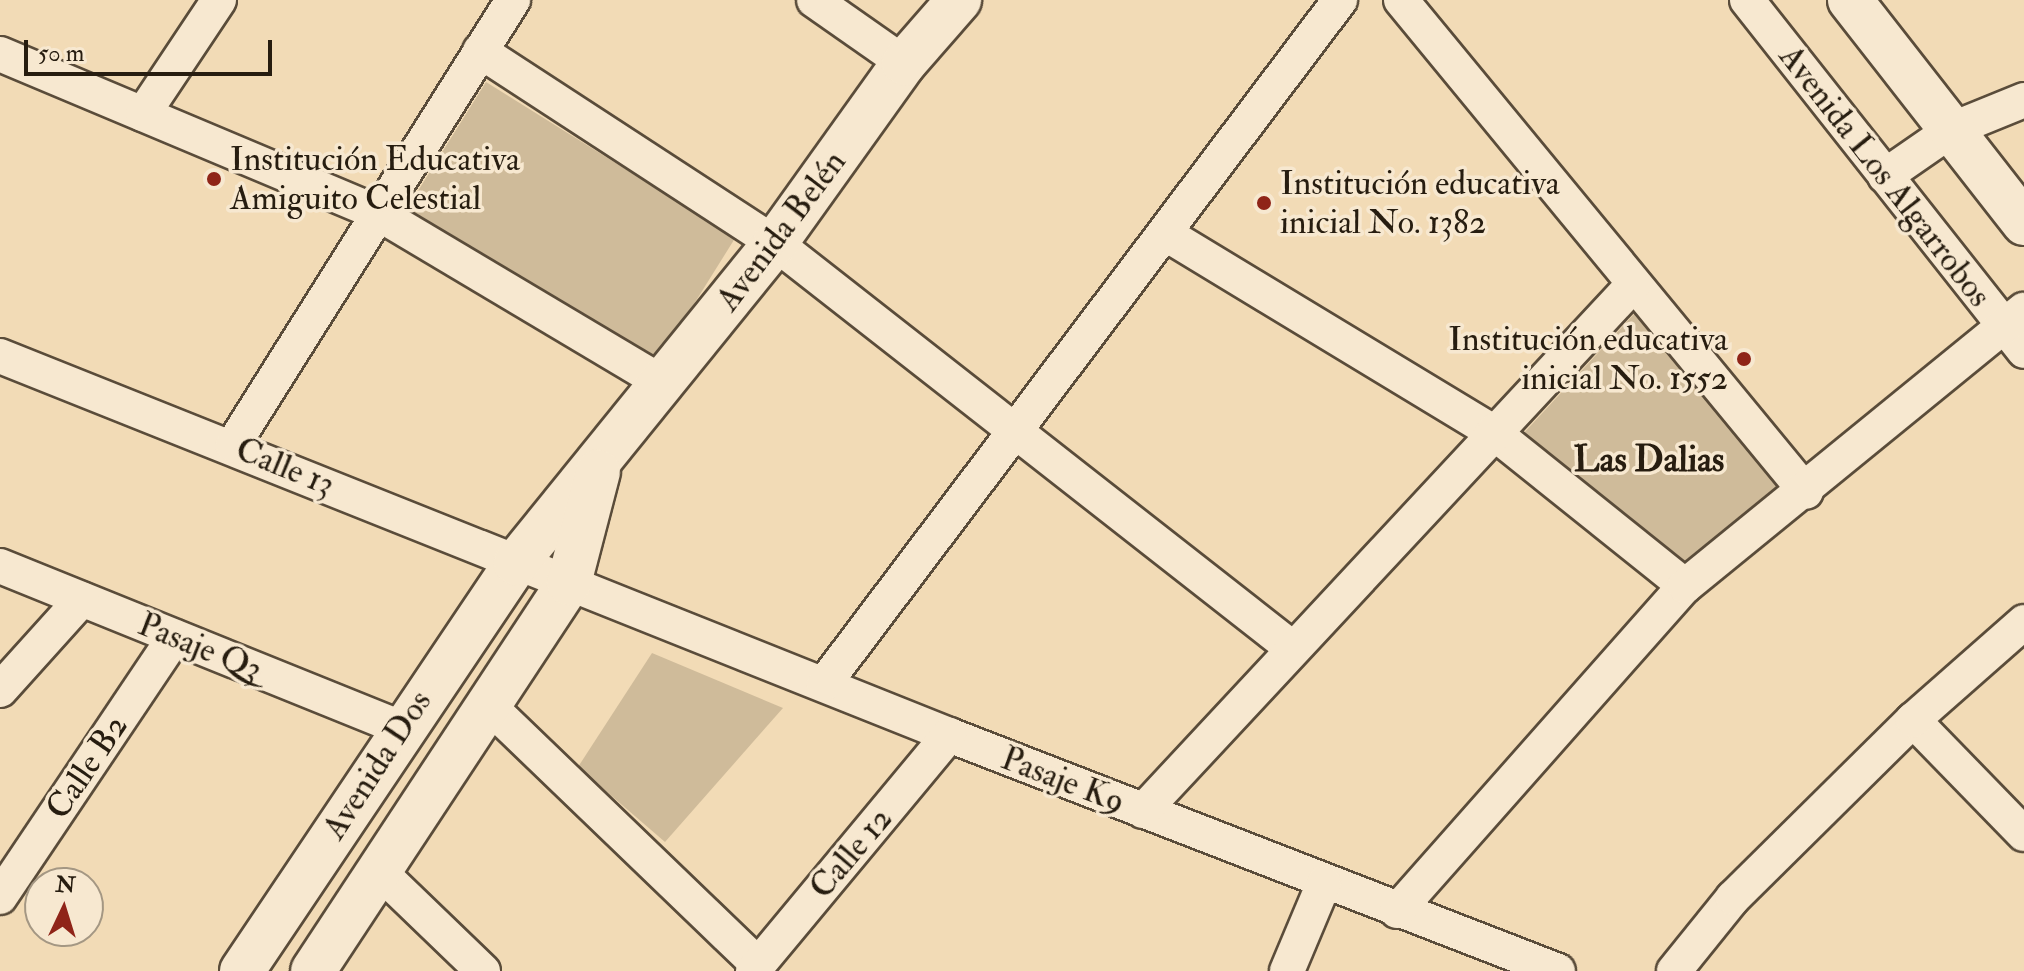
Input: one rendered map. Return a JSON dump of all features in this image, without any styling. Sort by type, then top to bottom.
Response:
[{"type":"street","points":[[143,114],[219,0]]},
{"type":"street","points":[[233,445],[376,212],[513,0]]},
{"type":"street","points":[[814,0],[904,63]]},
{"type":"street","name":"Avenida Belén","points":[[516,563],[775,243],[904,63],[959,0]]},
{"type":"street","points":[[824,684],[1018,432],[1340,0]]},
{"type":"street","points":[[1401,0],[1806,492]]},
{"type":"street","name":"Avenida Los Algarrobos","points":[[1747,0],[1885,176],[2017,329]]},
{"type":"street","points":[[1850,0],[2024,223]]},
{"type":"street","points":[[480,51],[775,243],[1292,648]]},
{"type":"street","points":[[0,54],[376,212],[663,383]]},
{"type":"street","points":[[1885,176],[1953,129],[2024,100]]},
{"type":"street","points":[[1166,234],[1493,432],[1685,586]]},
{"type":"street","points":[[1143,811],[1634,284]]},
{"type":"street","points":[[1397,911],[1685,586],[2017,329]]},
{"type":"street","name":"Calle 13","points":[[0,356],[233,445],[569,583]]},
{"type":"street","name":"Avenida Belén","points":[[569,583],[600,462]]},
{"type":"street","name":"Avenida Dos","points":[[242,971],[401,728],[516,563]]},
{"type":"street","name":"Pasaje Q3","points":[[0,566],[401,728]]},
{"type":"street","name":"Pasaje K9","points":[[569,583],[1324,883],[1558,971]]},
{"type":"street","name":"Avenida Dos","points":[[313,971],[380,872],[486,703],[569,583]]},
{"type":"street","points":[[0,690],[82,599]]},
{"type":"street","points":[[1674,971],[1733,898],[1913,720],[2024,622]]},
{"type":"street","name":"Calle B2","points":[[0,897],[175,637]]},
{"type":"street","points":[[486,703],[755,968]]},
{"type":"street","points":[[1913,720],[2024,834]]},
{"type":"street","name":"Calle 12","points":[[755,968],[949,735]]},
{"type":"street","points":[[380,872],[483,971]]},
{"type":"street","points":[[1287,971],[1324,883]]},
{"type":"shaded area","points":[[486,82],[735,238],[656,365],[407,209]]},
{"type":"shaded area","points":[[1634,314],[1782,486],[1682,568],[1522,435]]},
{"type":"shaded area","points":[[652,653],[783,708],[665,842],[578,767]]},
{"type":"place","name":"Institución Educativa Amiguito Celestial","points":[[214,179]]},
{"type":"place","name":"Institución educativa inicial No. 1382","points":[[1264,203]]},
{"type":"place","name":"Institución educativa inicial No. 1552","points":[[1744,359]]},
{"type":"district","name":"Las Dalias","points":[[1649,460]]}]
